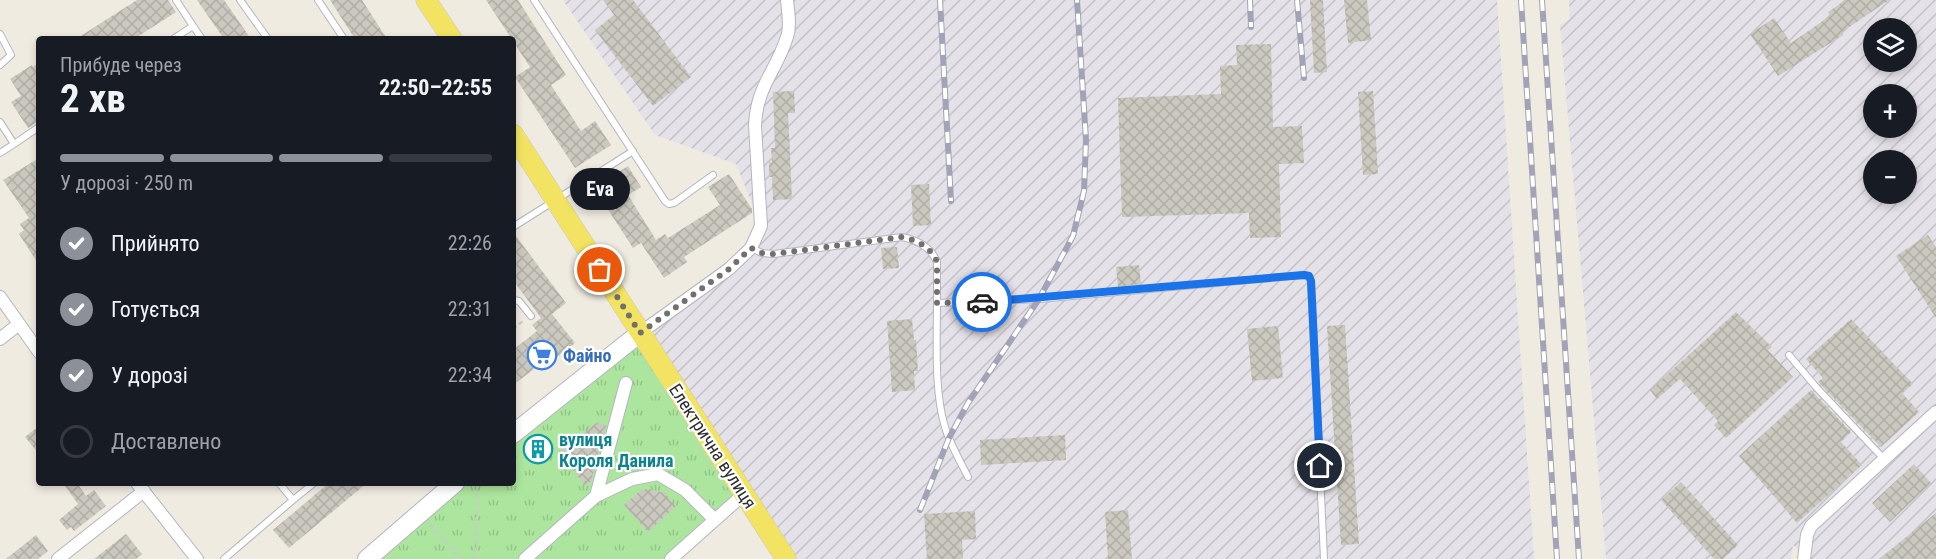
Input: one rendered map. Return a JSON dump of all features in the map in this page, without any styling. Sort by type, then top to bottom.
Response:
[{"type":"main road","points":[[426,0],[450,36]]},
{"type":"main road","name":"Електрична вулиця","points":[[516,140],[786,559]]},
{"type":"main road","points":[[516,432],[640,333]]},
{"type":"main road","points":[[367,559],[452,486]]},
{"type":"street","points":[[640,333],[729,269],[751,248],[761,226],[756,109],[761,91],[788,37],[787,0]]},
{"type":"street","points":[[0,297],[36,347]]},
{"type":"street","points":[[0,339],[19,324]]},
{"type":"street","points":[[596,496],[626,383]]},
{"type":"street","points":[[1804,559],[1807,535],[1811,526],[1936,412]]},
{"type":"street","points":[[525,559],[596,496],[632,479],[658,474],[685,490],[715,520]]},
{"type":"street","points":[[58,559],[140,487],[197,559]]},
{"type":"street","points":[[671,559],[744,494]]},
{"type":"lane","points":[[176,0],[199,36]]},
{"type":"lane","points":[[240,0],[266,36]]},
{"type":"lane","points":[[318,0],[342,36]]},
{"type":"lane","points":[[534,0],[665,201],[669,204],[674,203],[713,175]]},
{"type":"lane","points":[[178,36],[193,26]]},
{"type":"lane","points":[[0,34],[11,55],[0,65]]},
{"type":"lane","points":[[0,122],[14,144]]},
{"type":"lane","points":[[0,153],[36,129]]},
{"type":"lane","points":[[516,225],[633,151]]},
{"type":"lane","points":[[751,248],[762,253],[774,254],[902,237],[921,244],[935,256],[937,262],[937,354],[944,425],[968,477]]},
{"type":"lane","points":[[937,303],[1040,299],[1309,276],[1324,559]]},
{"type":"lane","points":[[516,300],[519,301],[531,316]]},
{"type":"lane","points":[[1789,355],[1884,459]]},
{"type":"lane","points":[[281,486],[293,500]]},
{"type":"lane","points":[[224,559],[310,486]]},
{"type":"path","points":[[475,559],[477,487]]},
{"type":"path","points":[[420,513],[461,559]]},
{"type":"shaded area","points":[[563,0],[1497,0],[1534,559],[786,559],[640,333],[729,269],[761,226],[736,164],[655,135]]},
{"type":"shaded area","points":[[1569,0],[1936,0],[1936,559],[1807,559],[1793,545],[1791,559],[1606,559],[1560,25],[1570,19]]},
{"type":"green space","points":[[640,333],[744,494],[671,559],[367,559],[452,486],[516,486],[516,432]]},
{"type":"building","points":[[137,0],[168,0],[176,12],[139,36],[81,36]]},
{"type":"building","points":[[197,0],[224,0],[249,36],[222,36]]},
{"type":"building","points":[[330,0],[362,0],[385,36],[353,36]]},
{"type":"building","points":[[486,0],[518,0],[566,75],[551,85],[581,131],[595,121],[611,145],[575,168],[516,79],[530,67],[516,46],[516,36],[510,36]]},
{"type":"building","points":[[603,0],[633,0],[691,77],[653,106],[595,30],[614,15]]},
{"type":"building","points":[[1310,0],[1323,0],[1327,72],[1314,73]]},
{"type":"building","points":[[1344,0],[1367,0],[1371,40],[1348,43]]},
{"type":"building","points":[[1846,0],[1889,0],[1842,32],[1843,35],[1778,76],[1750,34],[1774,18],[1791,43],[1830,16],[1828,12]]},
{"type":"building","points":[[1271,44],[1273,127],[1302,126],[1304,163],[1279,164],[1281,237],[1250,238],[1249,213],[1122,217],[1118,98],[1221,94],[1220,66],[1237,65],[1236,45]]},
{"type":"building","points":[[32,65],[33,67],[36,65],[36,123],[28,128],[11,102],[21,96],[10,79]]},
{"type":"building","points":[[794,91],[795,113],[788,113],[792,199],[773,200],[769,162],[772,162],[771,148],[775,148],[773,92]]},
{"type":"building","points":[[1373,91],[1378,174],[1363,175],[1358,92]]},
{"type":"building","points":[[36,160],[36,260],[19,234],[24,230],[20,224],[29,218],[3,180]]},
{"type":"building","points":[[628,166],[641,187],[628,195],[656,240],[665,234],[668,238],[720,205],[708,187],[729,174],[752,209],[752,213],[684,257],[687,262],[664,278],[641,243],[633,248],[594,188]]},
{"type":"building","points":[[929,184],[931,225],[913,226],[911,185]]},
{"type":"building","points":[[1928,235],[1936,247],[1936,318],[1896,256]]},
{"type":"building","points":[[516,236],[566,303],[552,314],[575,343],[553,360],[551,356],[516,383],[516,348],[537,331],[532,325],[541,318],[516,284]]},
{"type":"building","points":[[897,247],[899,268],[883,269],[881,248]]},
{"type":"building","points":[[1139,265],[1141,284],[1118,287],[1116,267]]},
{"type":"building","points":[[1736,312],[1772,347],[1768,350],[1793,377],[1726,438],[1714,425],[1718,421],[1680,379],[1657,399],[1650,390]]},
{"type":"building","points":[[912,319],[918,371],[914,371],[915,390],[892,392],[887,321]]},
{"type":"building","points":[[1851,319],[1913,384],[1902,393],[1919,412],[1881,447],[1818,382],[1823,378],[1806,359]]},
{"type":"building","points":[[1345,325],[1359,544],[1341,545],[1327,326]]},
{"type":"building","points":[[1278,326],[1283,378],[1252,381],[1247,329]]},
{"type":"building","points":[[1811,390],[1851,432],[1841,442],[1862,465],[1797,523],[1739,456]]},
{"type":"building","points":[[598,422],[606,426],[591,481],[585,486],[559,451]]},
{"type":"building","points":[[36,428],[36,450],[25,437]]},
{"type":"building","points":[[1065,435],[1066,460],[981,465],[980,440]]},
{"type":"building","points":[[1914,464],[1931,483],[1890,522],[1872,503]]},
{"type":"building","points":[[1681,482],[1738,545],[1723,559],[1714,559],[1661,500]]},
{"type":"building","points":[[65,486],[79,486],[86,496],[94,490],[106,506],[74,531],[71,527],[67,530],[59,520],[78,504]]},
{"type":"building","points":[[325,486],[363,486],[289,548],[273,530]]},
{"type":"building","points":[[649,489],[665,493],[676,506],[648,532],[624,505],[641,490]]},
{"type":"building","points":[[1128,510],[1132,559],[1108,559],[1105,512]]},
{"type":"building","points":[[975,511],[976,539],[962,540],[963,559],[927,559],[924,514]]},
{"type":"building","points":[[1936,513],[1936,559],[1879,559]]},
{"type":"building","points":[[126,534],[142,554],[136,559],[94,559]]},
{"type":"building","points":[[36,535],[48,551],[38,559],[6,559]]},
{"type":"railway","points":[[940,0],[951,201]]},
{"type":"railway","points":[[920,510],[949,438],[968,403],[1039,299],[1073,236],[1084,191],[1086,140],[1077,0]]},
{"type":"railway","points":[[1250,0],[1251,27]]},
{"type":"railway","points":[[1297,0],[1304,78]]},
{"type":"railway","points":[[1521,0],[1557,559]]},
{"type":"railway","points":[[1542,0],[1579,559]]},
{"type":"way so far","points":[[600,270],[640,333],[729,269],[751,248],[762,253],[774,254],[902,237],[912,239],[935,256],[937,303],[982,302]]},
{"type":"place","name":"Eva","points":[[600,270]]},
{"type":"place","name":"Файно","points":[[542,355]]},
{"type":"place","name":"вулиця Короля Данила","points":[[538,449]]},
{"type":"route","points":[[982,302],[1309,276],[1320,466]]}]
